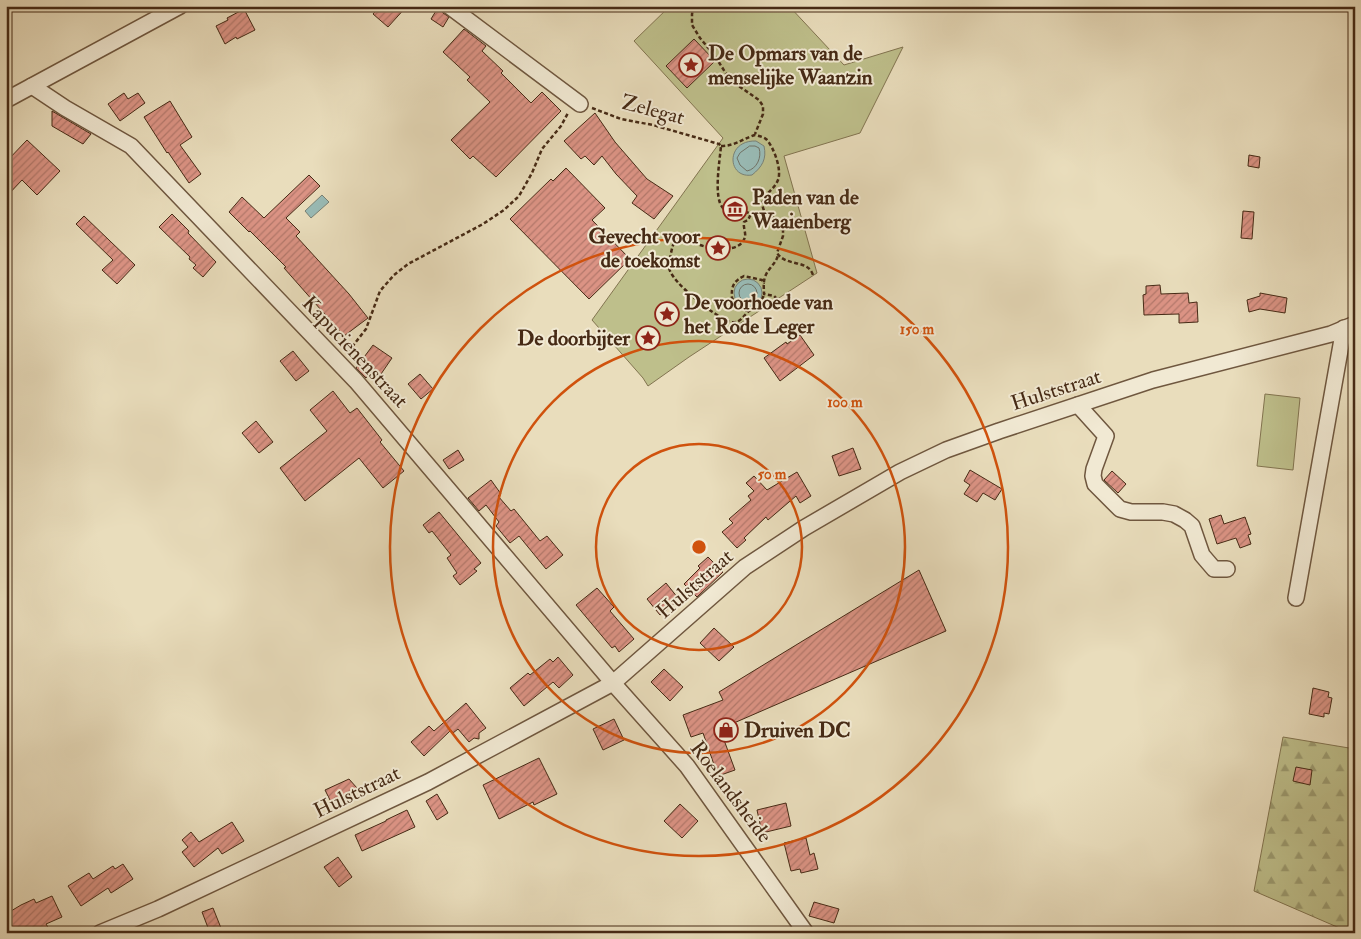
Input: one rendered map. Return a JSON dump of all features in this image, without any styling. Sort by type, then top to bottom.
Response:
[{"type":"street","points":[[6,100],[180,6]]},
{"type":"street","points":[[449,6],[580,104]]},
{"type":"street","name":"Kapucienenstraat","points":[[32,86],[131,146],[363,389],[613,683]]},
{"type":"street","name":"Hulststraat","points":[[100,933],[158,909],[419,786],[613,683],[744,567],[804,528],[900,472],[946,450],[1153,380],[1331,334],[1349,326]]},
{"type":"street","name":"Hulststraat","points":[[1296,598],[1349,326]]},
{"type":"street","points":[[1078,405],[1106,436],[1094,469],[1095,484],[1120,509],[1131,512],[1163,512],[1174,514],[1185,520],[1192,526],[1202,555],[1214,569],[1227,569]]},
{"type":"street","name":"Roelandsheide","points":[[613,683],[687,766],[806,933]]},
{"type":"path","points":[[694,6],[692,25],[700,38],[715,56],[730,80],[759,100],[763,106],[763,114],[755,135]]},
{"type":"path","name":"Zelegat","points":[[580,104],[621,119],[653,125],[720,145]]},
{"type":"path","points":[[338,362],[366,329],[380,291],[394,275],[408,264],[484,224],[504,210],[519,196],[532,173],[542,149],[561,126],[568,113],[580,104]]},
{"type":"path","points":[[755,135],[765,138],[773,150],[778,164],[780,175],[778,181],[765,196],[762,205],[766,214],[780,220],[783,224],[782,236],[776,253],[778,255],[775,263],[765,277],[764,294],[759,304],[742,319],[731,322],[690,295],[670,273],[669,269],[672,246],[676,240],[686,239],[709,247],[732,248],[740,245],[745,237],[744,222],[750,216],[749,212],[746,211],[729,211],[722,208],[719,200],[718,179],[720,145],[732,146],[745,138],[755,135]]},
{"type":"path","points":[[778,255],[787,261],[808,267],[812,270],[813,275]]},
{"type":"path","points":[[749,311],[744,310],[735,303],[732,298],[733,285],[744,276],[762,280],[764,284]]},
{"type":"path","points":[[764,294],[774,296],[777,299]]},
{"type":"green space","name":"Paden van de Waaienberg","points":[[670,6],[789,6],[844,65],[903,47],[860,133],[784,156],[817,273],[648,386],[592,320],[723,138],[634,41]]},
{"type":"green space","points":[[1265,394],[1300,398],[1293,470],[1257,466]]},
{"type":"green space","points":[[1350,472],[1355,472],[1355,506],[1351,506]]},
{"type":"green space","points":[[1283,737],[1355,749],[1355,933],[1351,933],[1254,891]]},
{"type":"water","points":[[756,141],[764,146],[765,155],[763,162],[752,175],[744,175],[734,166],[735,152],[739,146],[746,142]]},
{"type":"water","points":[[322,195],[329,202],[311,218],[305,211]]},
{"type":"water","points":[[748,279],[758,283],[762,293],[758,303],[748,307],[738,303],[734,293],[738,283]]},
{"type":"building","points":[[380,6],[407,6],[388,27],[373,14]]},
{"type":"building","points":[[439,6],[443,13],[449,17],[443,27],[431,19]]},
{"type":"building","points":[[244,9],[255,30],[237,39],[236,37],[225,44],[216,26]]},
{"type":"building","points":[[464,29],[486,46],[482,51],[503,71],[501,73],[531,103],[542,92],[561,111],[496,177],[473,156],[470,159],[451,140],[490,102],[467,80],[470,77],[443,52]]},
{"type":"building","points":[[694,39],[715,61],[687,88],[666,66]]},
{"type":"building","points":[[124,93],[128,99],[138,93],[145,103],[120,121],[108,104]]},
{"type":"building","points":[[170,101],[192,137],[180,145],[201,174],[189,183],[144,117]]},
{"type":"building","points":[[52,111],[91,134],[83,144],[52,126]]},
{"type":"building","points":[[595,113],[615,142],[647,179],[673,196],[654,219],[632,203],[637,196],[602,156],[594,165],[585,156],[581,159],[564,141]]},
{"type":"building","points":[[27,140],[60,171],[37,195],[22,180],[6,197],[6,162]]},
{"type":"building","points":[[1249,155],[1260,157],[1259,168],[1248,166]]},
{"type":"building","points":[[566,168],[605,208],[592,220],[630,259],[589,299],[510,219],[551,179],[553,181]]},
{"type":"building","points":[[309,175],[320,186],[286,218],[300,232],[296,236],[349,294],[368,318],[344,336],[284,268],[286,267],[229,212],[242,197],[264,218]]},
{"type":"building","points":[[1243,211],[1254,212],[1252,239],[1241,238]]},
{"type":"building","points":[[172,214],[216,262],[203,277],[193,268],[196,265],[189,259],[190,257],[159,227]]},
{"type":"building","points":[[84,216],[135,265],[117,284],[102,270],[113,260],[76,224]]},
{"type":"building","points":[[1160,285],[1161,294],[1188,293],[1189,303],[1197,302],[1198,322],[1179,323],[1179,314],[1144,315],[1143,295],[1146,294],[1146,286]]},
{"type":"building","points":[[1260,293],[1287,298],[1285,313],[1260,309],[1249,312],[1247,300],[1260,296]]},
{"type":"building","points":[[800,335],[814,355],[780,381],[764,358],[786,342],[787,344]]},
{"type":"building","points":[[373,345],[392,358],[381,374],[373,368],[366,378],[356,368]]},
{"type":"building","points":[[293,351],[309,371],[296,381],[280,361]]},
{"type":"building","points":[[420,374],[433,389],[421,399],[408,384]]},
{"type":"building","points":[[333,391],[350,413],[357,408],[382,440],[380,442],[404,471],[383,488],[359,458],[305,501],[280,468],[327,431],[310,410]]},
{"type":"building","points":[[256,421],[273,442],[259,453],[242,433]]},
{"type":"building","points":[[853,448],[861,469],[839,476],[832,456]]},
{"type":"building","points":[[458,450],[464,460],[449,469],[443,460]]},
{"type":"building","points":[[970,470],[1002,489],[995,500],[983,493],[977,502],[964,494],[970,485],[964,481]]},
{"type":"building","points":[[1112,471],[1126,484],[1118,493],[1104,480]]},
{"type":"building","points":[[797,472],[811,496],[800,503],[796,496],[768,520],[766,517],[744,538],[746,540],[737,548],[722,532],[733,523],[729,519],[751,500],[748,496],[754,491],[746,483],[754,476],[767,490]]},
{"type":"building","points":[[491,480],[501,494],[498,496],[511,511],[514,509],[540,541],[547,536],[563,555],[546,569],[519,536],[510,543],[496,526],[499,522],[486,505],[479,511],[468,498]]},
{"type":"building","points":[[439,512],[481,563],[474,569],[477,571],[460,585],[453,576],[457,573],[447,558],[451,555],[432,531],[429,533],[423,525]]},
{"type":"building","points":[[1221,515],[1224,524],[1245,517],[1251,534],[1248,535],[1251,544],[1240,548],[1236,538],[1217,544],[1209,519]]},
{"type":"building","points":[[708,557],[723,572],[697,597],[684,584]]},
{"type":"building","points":[[919,570],[946,631],[720,729],[735,770],[718,776],[703,733],[691,737],[683,715],[723,700],[719,692]]},
{"type":"building","points":[[666,583],[678,598],[673,602],[674,604],[660,615],[647,599]]},
{"type":"building","points":[[597,588],[614,607],[610,611],[634,639],[619,652],[615,646],[612,648],[576,605]]},
{"type":"building","points":[[714,628],[734,647],[719,661],[700,643]]},
{"type":"building","points":[[558,657],[573,675],[559,688],[553,682],[524,706],[510,688],[528,673],[530,675],[550,659],[553,662]]},
{"type":"building","points":[[664,669],[683,687],[670,701],[651,682]]},
{"type":"building","points":[[1313,688],[1329,692],[1328,697],[1332,698],[1329,714],[1324,713],[1324,717],[1309,714]]},
{"type":"building","points":[[466,703],[486,728],[479,733],[479,739],[474,738],[469,742],[458,729],[453,733],[451,730],[424,756],[411,742],[429,726],[434,731]]},
{"type":"building","points":[[614,719],[624,740],[603,750],[593,729]]},
{"type":"building","points":[[539,758],[557,794],[534,805],[533,802],[499,819],[483,785]]},
{"type":"building","points":[[1296,767],[1312,770],[1310,785],[1293,781]]},
{"type":"building","points":[[349,779],[357,788],[341,802],[333,806],[325,790]]},
{"type":"building","points":[[437,794],[448,813],[437,820],[426,801]]},
{"type":"building","points":[[786,803],[791,826],[762,833],[757,810]]},
{"type":"building","points":[[680,804],[698,821],[682,838],[664,821]]},
{"type":"building","points":[[407,810],[415,827],[362,851],[355,835]]},
{"type":"building","points":[[232,822],[244,841],[222,854],[218,848],[194,867],[182,852],[188,847],[182,840],[191,832],[199,842]]},
{"type":"building","points":[[806,838],[810,855],[814,853],[818,869],[801,873],[800,869],[791,871],[784,843]]},
{"type":"building","points":[[338,857],[352,877],[339,887],[324,867]]},
{"type":"building","points":[[123,864],[133,879],[111,893],[108,888],[81,906],[68,886],[89,873],[93,879],[113,866],[115,869]]},
{"type":"building","points":[[52,896],[62,917],[46,924],[49,929],[41,933],[6,933],[6,914],[34,899],[36,903]]},
{"type":"building","points":[[814,902],[839,909],[834,923],[809,916]]},
{"type":"building","points":[[213,908],[221,928],[210,933],[202,912]]},
{"type":"place","name":"De Opmars van de menselijke Waanzin","points":[[691,65]]},
{"type":"place","name":"Paden van de Waaienberg","points":[[735,209]]},
{"type":"place","name":"Gevecht voor de toekomst","points":[[718,248]]},
{"type":"place","name":"De voorhoede van het Rode Leger","points":[[667,314]]},
{"type":"place","name":"De doorbijter","points":[[648,338]]},
{"type":"place","name":"Druiven DC","points":[[726,730]]}]
